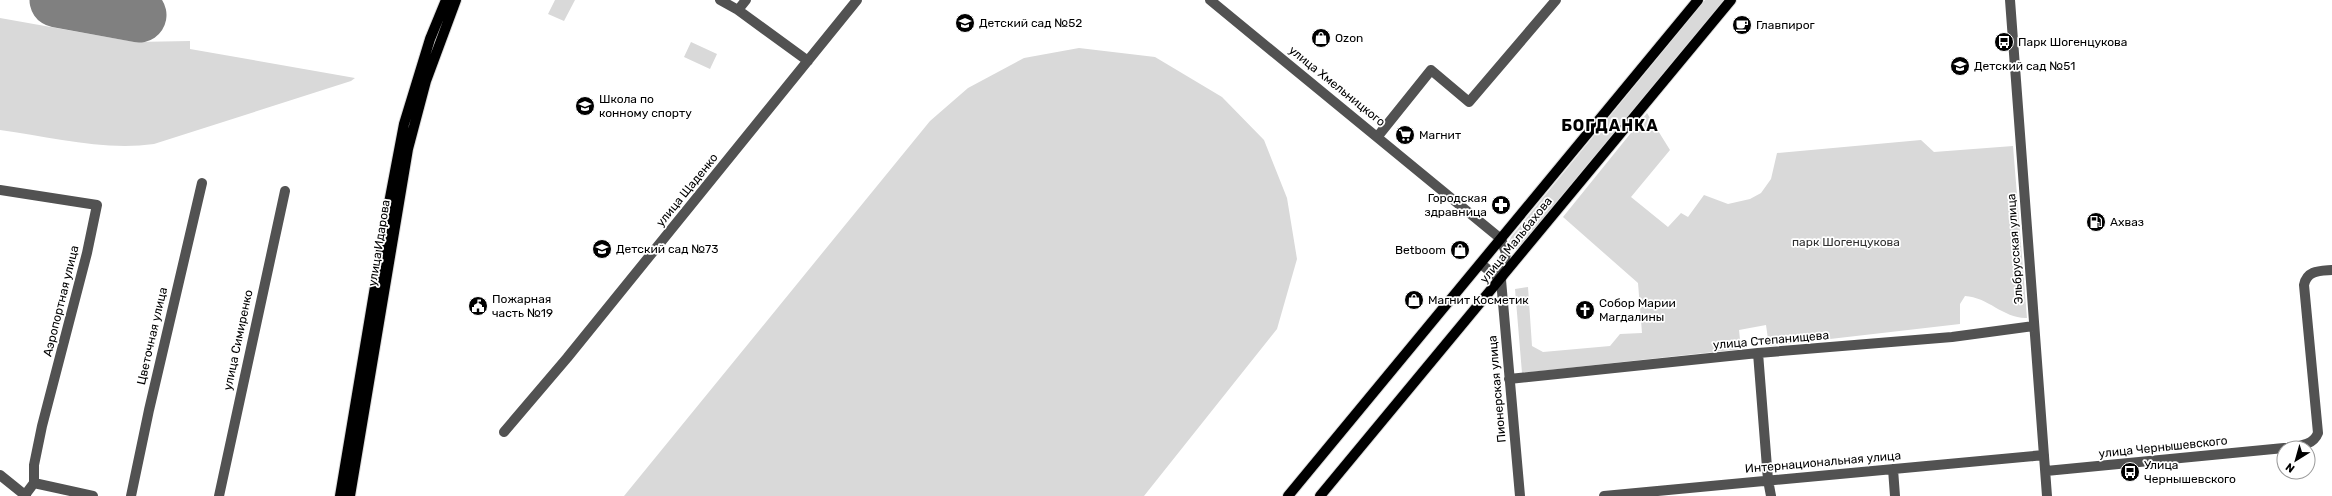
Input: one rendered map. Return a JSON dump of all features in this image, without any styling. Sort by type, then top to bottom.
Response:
[{"type":"main road","name":"улица Идарова","points":[[340,496],[389,203],[404,124],[430,39],[446,0]]},
{"type":"main road","name":"улица Идарова","points":[[350,496],[408,149],[426,81],[456,0]]},
{"type":"main road","name":"улица Мальбахова","points":[[1288,496],[1698,0]]},
{"type":"main road","name":"улица Мальбахова","points":[[1320,496],[1501,280],[1732,0]]},
{"type":"street","points":[[720,0],[738,10],[808,61]]},
{"type":"street","points":[[738,10],[746,0]]},
{"type":"street","name":"улица Щаденко","points":[[504,432],[567,358],[857,0]]},
{"type":"street","name":"улица Хмельницкого","points":[[1210,0],[1378,136],[1501,239]]},
{"type":"street","points":[[1378,136],[1431,70],[1469,102],[1556,0]]},
{"type":"street","name":"Эльбрусская улица","points":[[2010,0],[2048,496]]},
{"type":"street","name":"Цветочная улица","points":[[131,496],[149,410],[202,183]]},
{"type":"street","name":"Аэропортная улица","points":[[0,190],[97,205],[87,253],[42,426],[34,464],[34,483]]},
{"type":"street","name":"улица Симиренко","points":[[219,496],[285,191]]},
{"type":"street","points":[[1501,239],[1506,253],[1520,256]]},
{"type":"street","name":"Пионерская улица","points":[[1506,253],[1501,280],[1520,496]]},
{"type":"street","points":[[1481,264],[1501,280]]},
{"type":"street","name":"улица Чернышевского","points":[[2314,440],[2318,433],[2304,285],[2305,280],[2314,271],[2332,270]]},
{"type":"street","name":"улица Степанищева","points":[[1509,379],[1758,353],[1952,337],[2034,326]]},
{"type":"street","points":[[1758,353],[1768,480],[1771,496]]},
{"type":"street","name":"улица Чернышевского","points":[[2046,471],[2276,449]]},
{"type":"street","name":"Интернациональная улица","points":[[1604,496],[1645,494],[1768,480],[2044,455]]},
{"type":"street","points":[[1893,469],[1895,496]]},
{"type":"street","points":[[0,475],[26,496],[34,483],[93,496]]},
{"type":"green space","points":[[555,0],[575,0],[564,21],[548,14]]},
{"type":"green space","points":[[1705,0],[1725,0],[1520,246],[1516,249],[1511,247],[1509,242],[1511,237]]},
{"type":"green space","points":[[0,18],[135,42],[190,41],[190,49],[355,78],[351,81],[154,144],[116,146],[77,142],[0,130]]},
{"type":"green space","points":[[691,42],[717,54],[710,69],[684,57]]},
{"type":"green space","points":[[1079,48],[1155,57],[1222,97],[1264,140],[1287,198],[1297,259],[1277,329],[1144,496],[624,496],[930,121],[968,88],[1024,58]]},
{"type":"green space","name":"парк Шогенцукова","points":[[1647,113],[1670,150],[1631,197],[1668,227],[1681,213],[1688,217],[1704,195],[1728,204],[1750,199],[1761,193],[1771,179],[1777,153],[1921,140],[1934,152],[2013,146],[2027,318],[2011,315],[1981,300],[1965,296],[1960,304],[1960,324],[1769,346],[1766,325],[1739,330],[1741,349],[1522,373],[1515,289],[1528,287],[1532,346],[1543,352],[1610,346],[1620,334],[1642,333],[1638,283],[1563,217]]},
{"type":"taxiway","points":[[60,0],[70,0]]},
{"type":"runway","points":[[57,0],[139,15]]},
{"type":"place","name":"Детский сад №52","points":[[965,23]]},
{"type":"place","name":"Главпирог","points":[[1742,25]]},
{"type":"place","name":"Ozon","points":[[1321,38]]},
{"type":"place","name":"Парк Шогенцукова","points":[[2004,42]]},
{"type":"place","name":"Детский сад №51","points":[[1960,66]]},
{"type":"place","name":"Школа по конному спорту","points":[[585,106]]},
{"type":"place","name":"Магнит","points":[[1405,135]]},
{"type":"place","name":"Городская здравница","points":[[1501,205]]},
{"type":"place","name":"Ахваз","points":[[2096,222]]},
{"type":"place","name":"Детский сад №73","points":[[602,249]]},
{"type":"place","name":"Betboom","points":[[1460,250]]},
{"type":"place","name":"Магнит Косметик","points":[[1414,300]]},
{"type":"place","name":"Пожарная часть №19","points":[[478,306]]},
{"type":"place","name":"Собор Марии Магдалины","points":[[1585,310]]},
{"type":"place","name":"Улица Чернышевского","points":[[2130,472]]},
{"type":"district","name":"БОГДАНКА","points":[[1610,125]]}]
